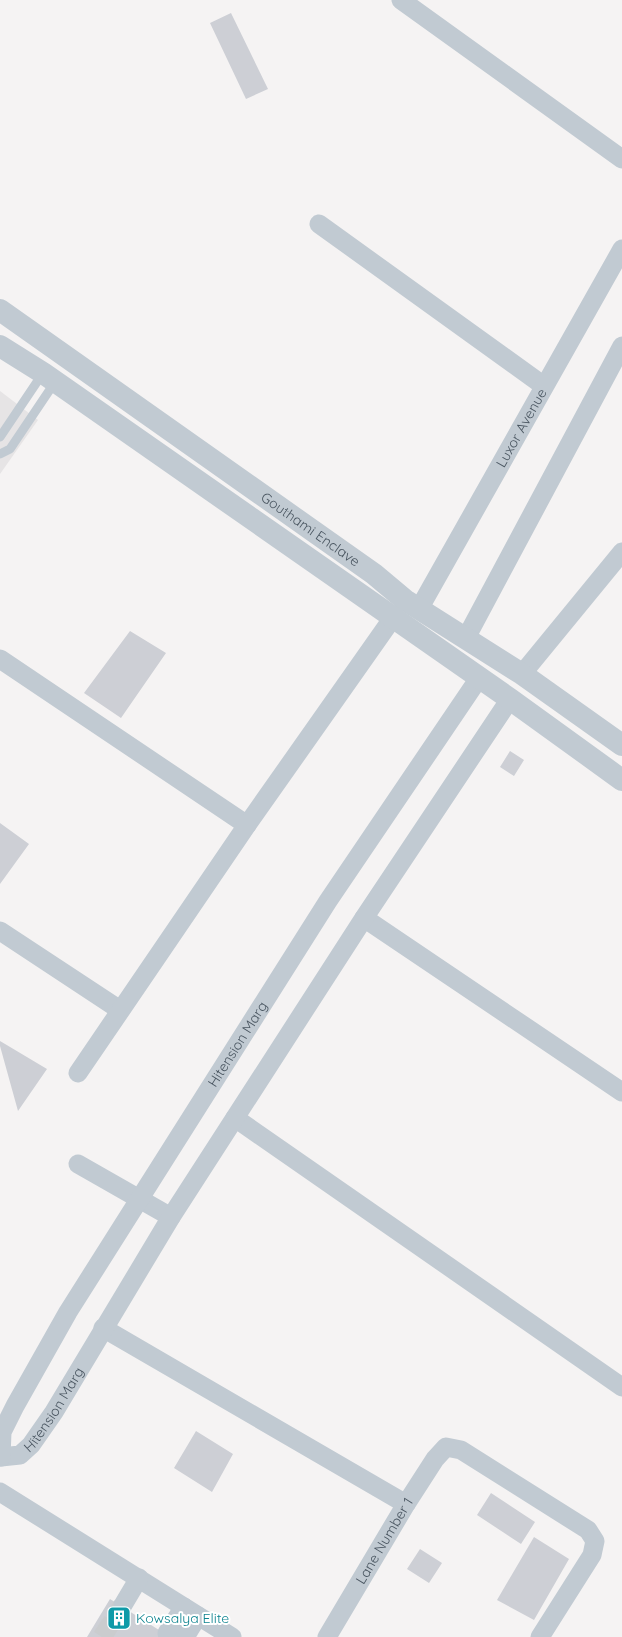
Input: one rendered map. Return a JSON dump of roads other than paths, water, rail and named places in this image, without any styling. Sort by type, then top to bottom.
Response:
[{"type":"street","points":[[400,0],[622,159]]},
{"type":"street","points":[[319,224],[544,386]]},
{"type":"street","name":"Luxor Avenue","points":[[419,609],[622,248]]},
{"type":"street","name":"Gouthami Enclave","points":[[0,310],[366,568],[406,600],[522,674],[622,745]]},
{"type":"street","name":"Gouthami Enclave","points":[[0,346],[49,378],[510,699],[622,780]]},
{"type":"street","points":[[466,638],[622,346]]},
{"type":"street","points":[[522,674],[622,552]]},
{"type":"street","points":[[78,1073],[247,825],[392,618]]},
{"type":"street","points":[[0,659],[247,825]]},
{"type":"street","name":"Hitension Marg","points":[[479,678],[328,901],[68,1312],[2,1432],[0,1457],[20,1455],[32,1445],[235,1118],[364,918],[510,699]]},
{"type":"street","points":[[364,918],[622,1092]]},
{"type":"street","points":[[0,931],[120,1010]]},
{"type":"street","points":[[235,1118],[622,1387]]},
{"type":"street","points":[[78,1164],[172,1217]]},
{"type":"street","points":[[103,1328],[406,1504]]},
{"type":"street","name":"Lane Number 1","points":[[328,1637],[406,1504],[435,1458],[446,1447],[462,1450],[588,1530],[595,1541],[592,1555],[540,1637]]},
{"type":"street","points":[[0,1492],[232,1637]]},
{"type":"street","points":[[122,1605],[139,1578]]},
{"type":"street","points":[[176,1635],[191,1611]]},
{"type":"lane","points":[[0,437],[49,378]]},
{"type":"lane","points":[[0,454],[10,449],[49,378]]},
{"type":"tunnel","points":[[102,1637],[123,1605]]},
{"type":"place","name":"Kowsalya Elite","points":[[119,1618]]}]
